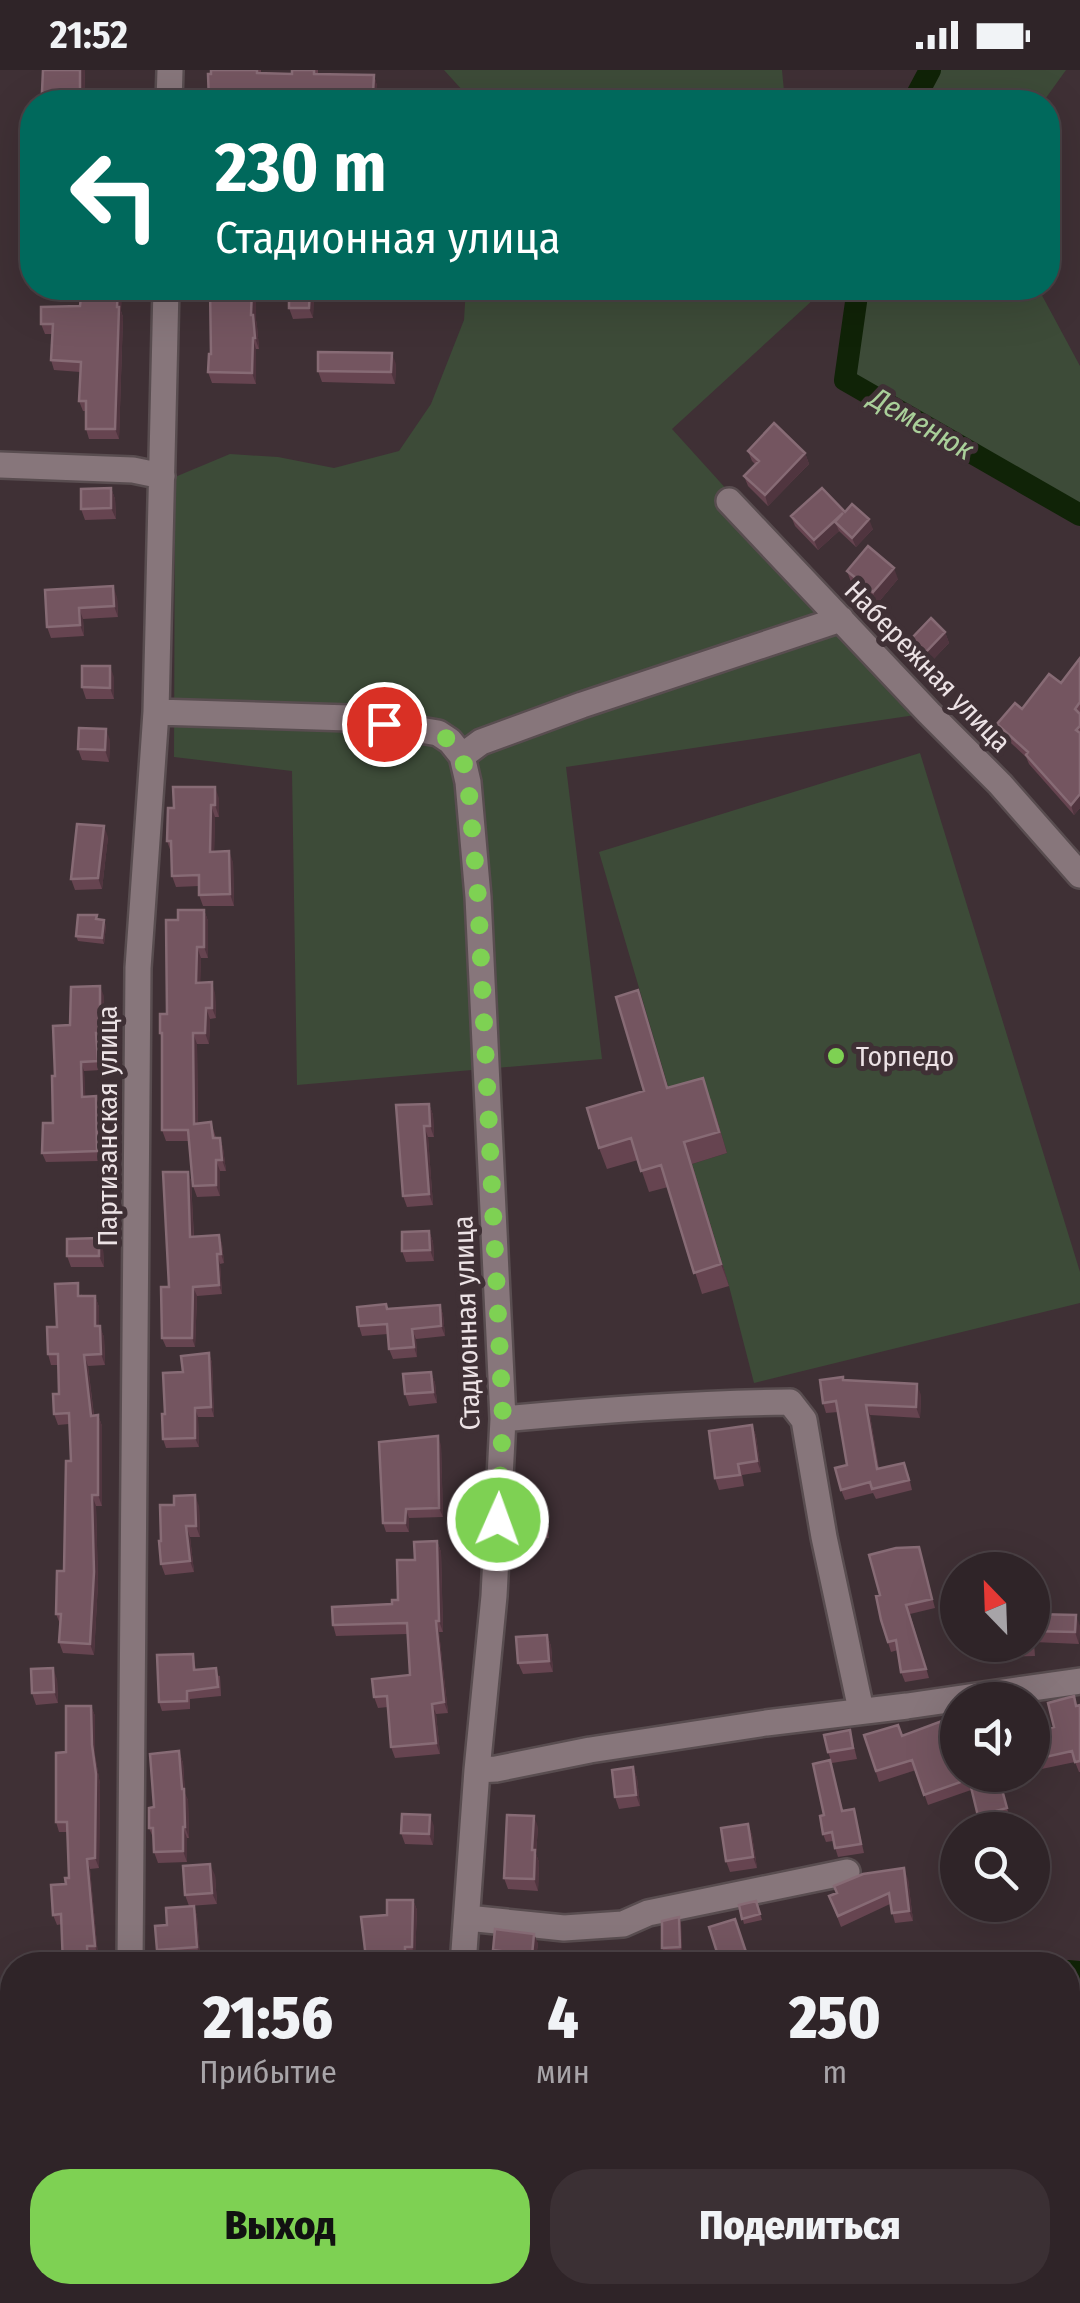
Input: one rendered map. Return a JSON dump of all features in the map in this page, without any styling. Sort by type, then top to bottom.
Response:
[{"type":"street","name":"Партизанская улица","points":[[130,1952],[138,968],[156,712],[166,300]]},
{"type":"street","points":[[0,465],[133,470],[162,476]]},
{"type":"street","name":"Набережная улица","points":[[729,501],[1000,784],[1080,876]]},
{"type":"street","points":[[156,712],[349,718],[438,732],[462,756],[481,742],[841,619]]},
{"type":"street","name":"Стадионная улица","points":[[462,756],[468,782],[478,897],[503,1419],[494,1596],[464,1952]]},
{"type":"street","points":[[503,1419],[718,1402],[790,1402],[804,1420],[824,1538],[862,1710]]},
{"type":"street","points":[[477,1770],[862,1710],[1080,1682]]},
{"type":"street","points":[[467,1918],[564,1928],[623,1924],[648,1913],[847,1872]]},
{"type":"green space","points":[[444,70],[782,70],[784,90],[462,90]]},
{"type":"green space","points":[[930,70],[1066,70],[1052,90],[919,90]]},
{"type":"green space","points":[[465,300],[813,300],[672,429],[929,713],[566,767],[602,1059],[297,1085],[292,771],[174,757],[175,477],[230,454],[278,457],[334,468],[399,451],[431,404],[464,320]]},
{"type":"green space","points":[[856,300],[1044,300],[1080,366],[1080,515],[845,380]]},
{"type":"green space","name":"Торпедо","points":[[920,753],[1080,1272],[1080,1303],[754,1383],[692,1164],[727,1153],[711,1100],[675,1110],[599,852]]},
{"type":"building","points":[[43,70],[80,70],[80,90],[42,90]]},
{"type":"building","points":[[211,70],[292,74],[292,70],[314,70],[314,74],[374,75],[373,90],[209,90]]},
{"type":"building","points":[[81,300],[117,300],[115,429],[86,429],[86,401],[79,401],[81,362],[51,360],[53,324],[41,324],[41,307],[80,306]]},
{"type":"building","points":[[210,300],[252,300],[255,338],[252,373],[208,372]]},
{"type":"building","points":[[289,300],[309,300],[309,308],[289,308]]},
{"type":"building","points":[[318,352],[392,353],[391,372],[318,371]]},
{"type":"building","points":[[774,423],[805,453],[765,495],[744,476],[759,461],[748,451]]},
{"type":"building","points":[[111,488],[111,508],[81,509],[81,489]]},
{"type":"building","points":[[822,488],[845,512],[852,504],[869,519],[852,538],[835,522],[843,513],[814,540],[791,516]]},
{"type":"building","points":[[868,546],[894,568],[873,592],[847,571]]},
{"type":"building","points":[[113,586],[114,606],[79,608],[80,625],[47,627],[45,590]]},
{"type":"building","points":[[931,618],[945,632],[925,653],[911,639]]},
{"type":"building","points":[[1080,658],[1080,702],[1075,709],[1080,714],[1076,730],[1080,733],[1080,794],[1071,805],[1026,755],[1028,752],[997,724],[1015,703],[1022,709],[1049,674],[1061,683]]},
{"type":"building","points":[[82,666],[110,666],[110,688],[82,687]]},
{"type":"building","points":[[79,728],[106,729],[105,750],[78,749]]},
{"type":"building","points":[[173,787],[215,787],[210,852],[229,851],[230,894],[199,895],[199,875],[172,876],[171,841],[167,841],[168,808],[174,808]]},
{"type":"building","points":[[77,824],[104,826],[98,878],[71,879]]},
{"type":"building","points":[[178,910],[204,910],[204,947],[197,947],[196,983],[212,982],[212,1008],[206,1008],[205,1033],[193,1033],[194,1124],[211,1122],[213,1138],[220,1138],[222,1160],[216,1160],[216,1185],[193,1186],[188,1130],[162,1130],[160,1014],[167,1014],[166,920],[178,920]]},
{"type":"building","points":[[78,915],[97,915],[96,919],[104,920],[102,938],[76,936]]},
{"type":"building","points":[[100,986],[98,1061],[81,1062],[82,1097],[96,1096],[97,1151],[42,1153],[43,1123],[53,1123],[53,1026],[70,1025],[71,987]]},
{"type":"building","points":[[638,990],[667,1088],[703,1078],[719,1132],[684,1142],[721,1264],[694,1273],[661,1165],[641,1171],[631,1138],[599,1148],[587,1108],[644,1091],[616,997]]},
{"type":"building","points":[[429,1104],[430,1126],[424,1126],[429,1194],[403,1196],[396,1105]]},
{"type":"building","points":[[163,1172],[188,1172],[190,1237],[219,1235],[219,1285],[193,1287],[192,1338],[162,1338],[161,1287],[169,1287]]},
{"type":"building","points":[[429,1231],[430,1250],[402,1251],[402,1232]]},
{"type":"building","points":[[99,1238],[99,1256],[67,1256],[67,1239]]},
{"type":"building","points":[[78,1283],[78,1296],[95,1296],[95,1326],[100,1326],[101,1354],[84,1355],[91,1416],[98,1415],[98,1495],[92,1495],[94,1572],[90,1644],[59,1642],[61,1614],[56,1614],[57,1571],[64,1571],[66,1461],[71,1461],[69,1413],[54,1414],[53,1394],[59,1394],[58,1354],[48,1354],[47,1327],[57,1327],[55,1284]]},
{"type":"building","points":[[386,1304],[387,1309],[440,1305],[441,1326],[412,1329],[414,1347],[389,1349],[387,1324],[359,1326],[357,1307]]},
{"type":"building","points":[[209,1353],[211,1407],[195,1408],[195,1438],[163,1439],[163,1373],[183,1372],[181,1356]]},
{"type":"building","points":[[431,1372],[433,1392],[405,1394],[403,1374]]},
{"type":"building","points":[[843,1377],[917,1384],[916,1407],[866,1405],[877,1469],[904,1463],[909,1480],[872,1489],[870,1482],[841,1490],[835,1468],[847,1465],[836,1401],[823,1403],[820,1380]]},
{"type":"building","points":[[752,1425],[757,1461],[738,1464],[740,1475],[715,1478],[709,1431]]},
{"type":"building","points":[[438,1436],[439,1508],[406,1509],[405,1523],[383,1523],[379,1442]]},
{"type":"building","points":[[195,1495],[196,1526],[186,1526],[190,1561],[161,1564],[160,1505],[174,1505],[174,1496]]},
{"type":"building","points":[[543,1499],[545,1527],[524,1529],[522,1501]]},
{"type":"building","points":[[437,1541],[436,1621],[444,1702],[432,1704],[436,1743],[391,1747],[387,1696],[374,1697],[372,1679],[410,1675],[407,1623],[333,1625],[332,1607],[392,1604],[392,1600],[398,1600],[397,1560],[415,1560],[414,1542]]},
{"type":"building","points":[[919,1547],[932,1599],[906,1605],[926,1669],[901,1672],[896,1640],[888,1642],[881,1620],[876,1596],[880,1595],[869,1555]]},
{"type":"building","points":[[1050,1614],[1076,1615],[1075,1632],[1050,1631]]},
{"type":"building","points":[[547,1635],[549,1661],[518,1663],[516,1637]]},
{"type":"building","points":[[193,1654],[194,1670],[216,1668],[218,1687],[187,1691],[187,1701],[159,1702],[157,1655]]},
{"type":"building","points":[[53,1668],[54,1692],[32,1693],[31,1669]]},
{"type":"building","points":[[1074,1696],[1076,1706],[1080,1705],[1080,1761],[1075,1762],[1072,1751],[1050,1756],[1050,1728],[1054,1727],[1050,1702]]},
{"type":"building","points":[[66,1706],[91,1706],[96,1774],[95,1858],[87,1859],[95,1946],[87,1946],[87,1952],[62,1952],[61,1914],[53,1915],[51,1885],[66,1884],[65,1878],[69,1878],[67,1822],[56,1822],[56,1753],[66,1752]]},
{"type":"building","points":[[940,1722],[940,1789],[924,1795],[912,1760],[876,1771],[864,1735],[898,1725],[902,1736]]},
{"type":"building","points":[[850,1730],[853,1748],[828,1752],[824,1735]]},
{"type":"building","points":[[179,1751],[184,1789],[183,1851],[154,1852],[153,1828],[149,1828],[149,1808],[154,1807],[150,1754]]},
{"type":"building","points":[[830,1760],[842,1811],[854,1809],[861,1844],[835,1848],[832,1832],[823,1834],[820,1816],[824,1815],[813,1764]]},
{"type":"building","points":[[633,1767],[636,1795],[615,1797],[612,1770]]},
{"type":"building","points":[[972,1792],[1003,1792],[1007,1808],[977,1812]]},
{"type":"building","points":[[402,1814],[430,1815],[429,1834],[401,1833]]},
{"type":"building","points":[[507,1815],[534,1816],[534,1879],[504,1878]]},
{"type":"building","points":[[748,1824],[753,1857],[726,1861],[721,1828]]},
{"type":"building","points":[[210,1864],[212,1893],[185,1895],[183,1866]]},
{"type":"building","points":[[904,1868],[909,1911],[892,1913],[889,1893],[838,1916],[829,1896],[837,1893],[834,1886],[863,1874]]},
{"type":"building","points":[[387,1900],[413,1900],[412,1947],[405,1947],[405,1952],[365,1952],[361,1917],[387,1915]]},
{"type":"building","points":[[756,1901],[760,1914],[742,1919],[739,1905]]},
{"type":"building","points":[[194,1906],[197,1947],[157,1950],[155,1926],[167,1925],[166,1908]]},
{"type":"building","points":[[679,1917],[680,1947],[662,1948],[662,1921]]},
{"type":"building","points":[[735,1919],[746,1952],[717,1952],[709,1927]]},
{"type":"building","points":[[495,1929],[534,1934],[532,1952],[493,1950]]},
{"type":"waterway","name":"Деменюк","points":[[919,90],[930,70]]},
{"type":"waterway","name":"Деменюк","points":[[856,300],[845,380],[1080,515]]},
{"type":"place","name":"Торпедо","points":[[836,1056]]},
{"type":"route","points":[[384,724],[438,732],[462,756],[468,782],[478,897],[503,1419],[498,1520]]}]
